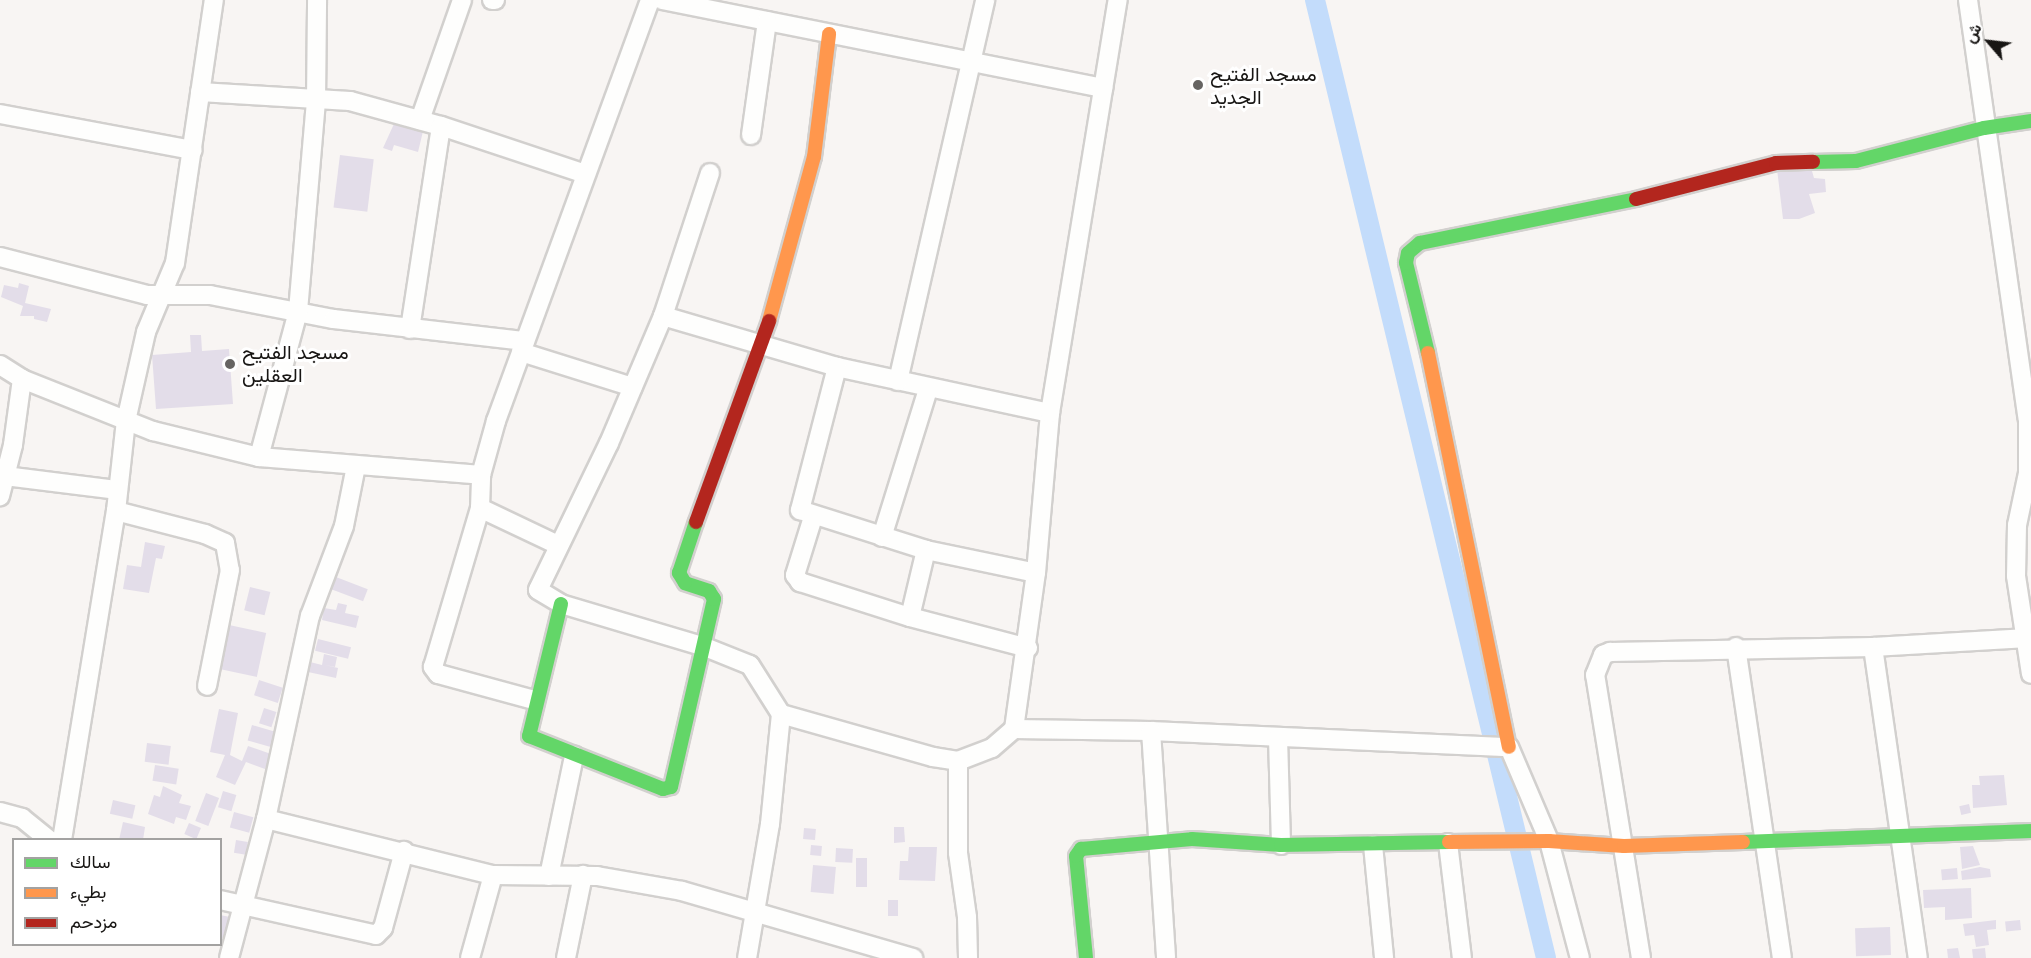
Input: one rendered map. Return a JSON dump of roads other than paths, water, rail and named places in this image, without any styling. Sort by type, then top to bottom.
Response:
[{"type":"street","points":[[62,838],[116,511],[126,421],[146,332],[164,296],[175,263],[214,0]]},
{"type":"street","points":[[259,457],[298,311],[316,102],[317,0]]},
{"type":"street","points":[[420,120],[462,0]]},
{"type":"street","points":[[534,700],[438,674],[433,667],[480,508],[481,475],[523,347],[650,0]]},
{"type":"street","points":[[662,0],[1103,88]]},
{"type":"street","points":[[898,381],[968,62],[986,0]]},
{"type":"street","points":[[710,173],[663,316],[587,491],[558,545],[538,590],[561,604],[705,647],[753,667],[765,694],[781,714],[933,758],[958,761],[992,748],[1014,729],[1028,648],[1050,413],[1118,0]]},
{"type":"street","points":[[1968,0],[1984,128],[2028,419],[2028,473],[2017,525],[2016,576],[2028,638],[2031,674]]},
{"type":"street","points":[[751,135],[767,21]]},
{"type":"street","points":[[561,604],[534,700],[529,736],[574,756],[663,789],[671,788],[705,647],[713,594],[685,583],[679,573],[702,502],[762,347],[814,157],[829,34]]},
{"type":"street","points":[[201,92],[316,102],[350,101],[441,126],[585,174]]},
{"type":"street","points":[[0,114],[193,150]]},
{"type":"street","points":[[1580,958],[1549,841],[1509,747],[1425,337],[1406,263],[1408,254],[1420,243],[1640,198],[1776,163],[1856,161],[1984,128],[2031,121]]},
{"type":"street","points":[[410,329],[441,126]]},
{"type":"street","points":[[0,257],[18,259],[129,292],[164,296],[210,295],[523,347],[633,387]]},
{"type":"street","points":[[663,316],[762,347],[837,367],[928,389],[1050,413]]},
{"type":"street","points":[[0,365],[22,379],[126,421],[259,457],[481,475]]},
{"type":"street","points":[[837,367],[798,506],[802,513],[926,549],[1036,573]]},
{"type":"street","points":[[0,496],[5,477],[7,445],[22,379]]},
{"type":"street","points":[[882,537],[928,389]]},
{"type":"street","points":[[228,958],[246,903],[310,616],[344,526],[356,466]]},
{"type":"street","points":[[5,477],[118,490]]},
{"type":"street","points":[[480,508],[558,545]]},
{"type":"street","points":[[116,511],[205,534],[225,543],[230,570],[207,686]]},
{"type":"street","points":[[813,517],[797,579],[910,617],[1028,648]]},
{"type":"street","points":[[910,617],[926,549]]},
{"type":"street","points":[[1641,958],[1595,675],[1598,661],[1610,652],[1736,647],[1873,647],[2028,638]]},
{"type":"street","points":[[1736,647],[1782,958]]},
{"type":"street","points":[[1873,647],[1918,958]]},
{"type":"street","points":[[747,958],[756,911],[781,714]]},
{"type":"street","points":[[1014,729],[1151,731],[1509,747]]},
{"type":"street","points":[[1151,731],[1156,841],[1166,958]]},
{"type":"street","points":[[1278,737],[1281,845]]},
{"type":"street","points":[[549,876],[574,756]]},
{"type":"street","points":[[958,761],[957,843],[967,917],[968,958]]},
{"type":"street","points":[[0,812],[22,818],[47,838]]},
{"type":"street","points":[[266,819],[404,851],[493,875],[583,875],[664,887],[756,911],[873,953],[913,958]]},
{"type":"street","points":[[1086,958],[1076,852],[1081,849],[1192,839],[1281,845],[1549,841],[1624,846],[1765,843],[2031,831]]},
{"type":"street","points":[[1448,843],[1462,958]]},
{"type":"street","points":[[1373,845],[1384,958]]},
{"type":"street","points":[[222,900],[246,903],[376,935],[382,928],[404,851]]},
{"type":"street","points":[[470,958],[493,875]]},
{"type":"street","points":[[566,958],[583,875]]},
{"type":"waterway","points":[[1315,0],[1546,958]]},
{"type":"place","name":"مسجد الفتيح الجديد","points":[[1198,85]]},
{"type":"place","name":"مسجد الفتيح العقلين","points":[[230,364]]}]
